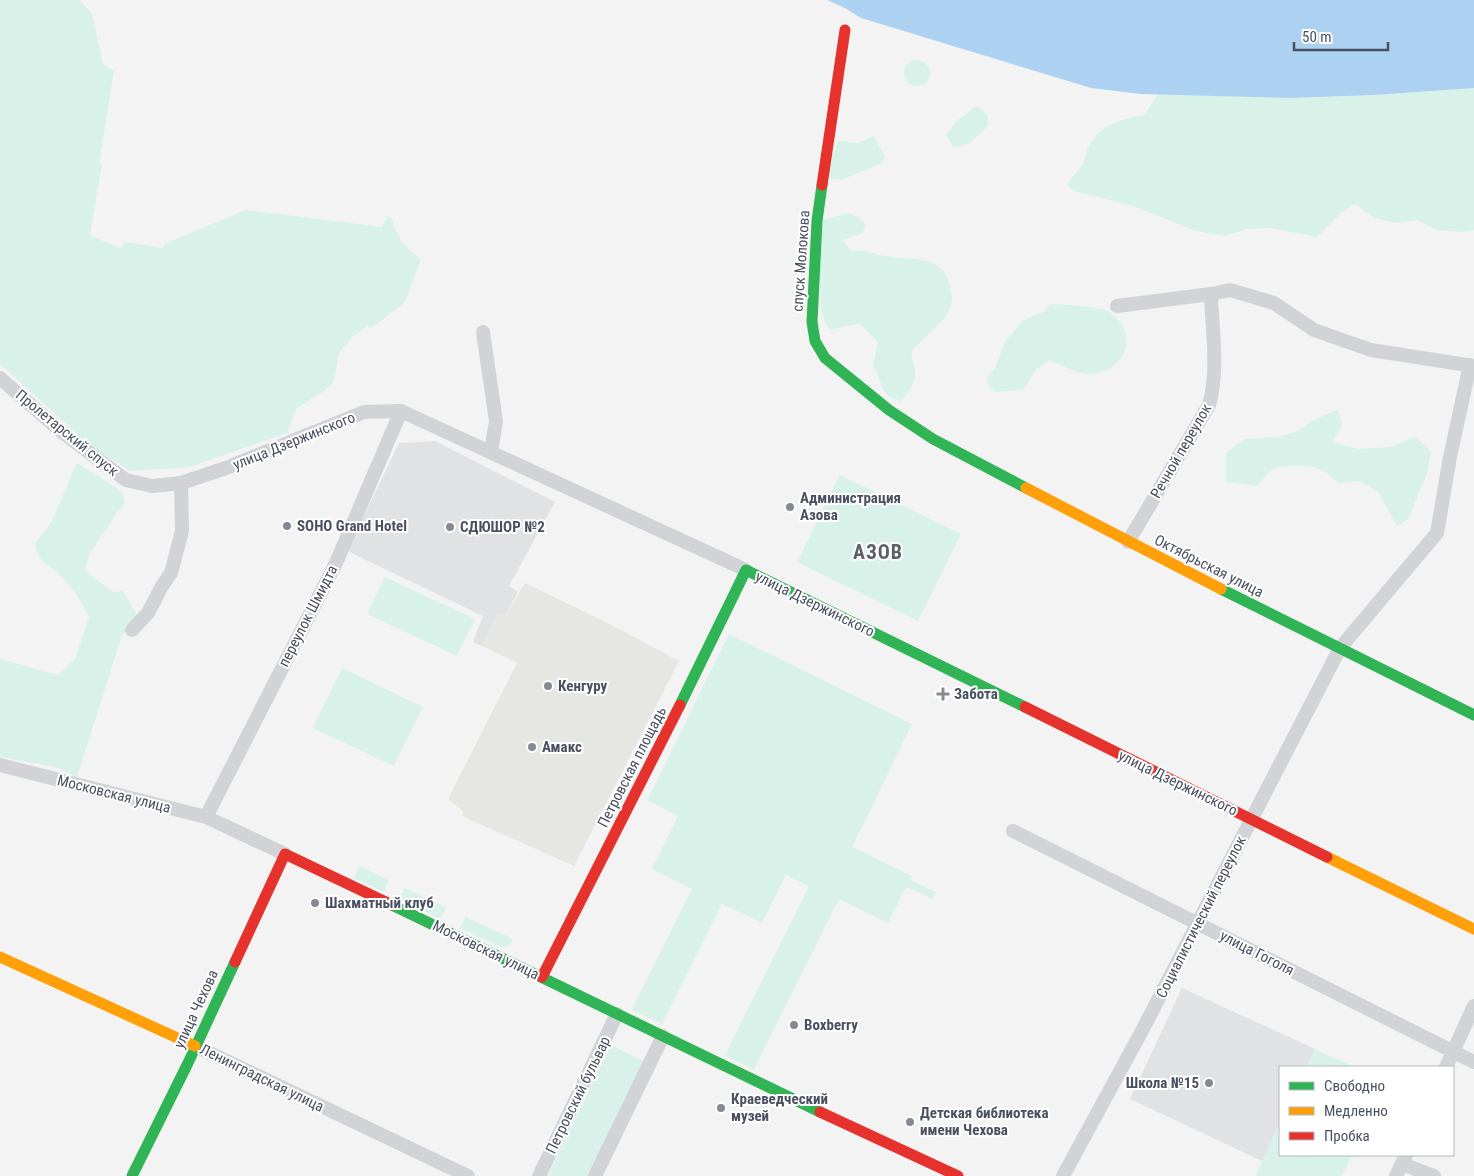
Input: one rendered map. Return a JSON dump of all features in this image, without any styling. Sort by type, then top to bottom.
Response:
[{"type":"street","name":"спуск Молокова","points":[[845,30],[817,221],[812,322],[816,341],[825,358],[889,410],[933,439]]},
{"type":"street","points":[[1117,306],[1230,290],[1274,302],[1314,330],[1371,350],[1472,366]]},
{"type":"street","name":"Речной переулок","points":[[1128,542],[1209,406],[1213,391],[1214,374],[1211,294]]},
{"type":"street","points":[[483,332],[496,421],[491,452]]},
{"type":"street","name":"Социалистический переулок","points":[[1063,1176],[1198,924],[1340,648],[1437,533],[1450,457],[1472,366]]},
{"type":"street","name":"Пролетарский спуск","points":[[0,378],[91,455],[126,480],[137,484]]},
{"type":"street","name":"улица Дзержинского","points":[[137,484],[152,486],[181,483],[226,468],[364,412],[401,411],[746,570],[1474,929]]},
{"type":"street","name":"переулок Шмидта","points":[[206,817],[336,563],[401,411]]},
{"type":"street","name":"Октябрьская улица","points":[[933,439],[1128,542],[1474,715]]},
{"type":"street","points":[[132,630],[148,613],[171,573],[182,531],[181,483]]},
{"type":"street","name":"Петровская площадь","points":[[542,977],[664,737],[746,570]]},
{"type":"street","name":"Московская улица","points":[[0,765],[206,817],[788,1097],[958,1176]]},
{"type":"street","name":"улица Гоголя","points":[[1013,831],[1474,1062]]},
{"type":"street","name":"улица Чехова","points":[[132,1176],[285,854]]},
{"type":"street","name":"Ленинградская улица","points":[[0,957],[195,1046],[468,1176]]},
{"type":"street","points":[[1447,1066],[1474,1006]]},
{"type":"street","name":"Петровский бульвар","points":[[539,1176],[617,1014]]},
{"type":"street","points":[[596,1176],[663,1036]]},
{"type":"street","points":[[1402,1165],[1434,1176]]},
{"type":"shaded area","name":"СДЮШОР №2","points":[[435,441],[555,502],[509,586],[518,592],[505,616],[498,613],[482,646],[473,642],[483,616],[347,551],[399,443]]},
{"type":"shaded area","points":[[525,583],[610,624],[679,661],[574,866],[462,816],[463,811],[448,799],[517,663],[482,646],[498,613],[505,616]]},
{"type":"shaded area","name":"Школа №15","points":[[1182,988],[1315,1049],[1306,1066],[1279,1066],[1279,1125],[1262,1161],[1130,1099]]},
{"type":"green space","points":[[0,0],[80,0],[92,14],[103,64],[114,71],[99,164],[102,164],[90,235],[121,249],[125,242],[163,248],[164,244],[246,210],[382,227],[387,216],[392,218],[402,242],[421,259],[405,302],[372,328],[368,326],[352,337],[339,353],[334,382],[324,391],[297,408],[287,433],[190,467],[130,471],[93,448],[0,364]]},
{"type":"green space","points":[[917,60],[926,64],[930,73],[926,82],[917,86],[908,82],[904,73],[908,64]]},
{"type":"green space","points":[[1474,88],[1474,230],[1461,232],[1437,230],[1417,220],[1397,223],[1374,218],[1355,204],[1342,212],[1317,237],[1271,228],[1248,229],[1224,236],[1196,231],[1133,206],[1074,191],[1068,186],[1083,164],[1089,146],[1099,132],[1120,121],[1144,115],[1158,94],[1292,98],[1374,95]]},
{"type":"green space","points":[[977,106],[988,115],[988,126],[968,144],[953,147],[946,135],[958,120]]},
{"type":"green space","points":[[874,136],[885,157],[882,163],[841,180],[825,178],[838,141],[858,143]]},
{"type":"green space","points":[[849,213],[858,217],[865,224],[863,233],[842,240],[851,251],[864,251],[885,256],[925,261],[942,269],[947,277],[952,298],[950,308],[941,322],[911,354],[915,368],[915,379],[901,401],[894,399],[885,392],[873,366],[878,342],[860,324],[830,330],[821,311],[817,221]]},
{"type":"green space","points":[[1050,304],[1089,307],[1108,311],[1116,317],[1122,325],[1126,342],[1125,351],[1120,359],[1114,366],[1104,371],[1090,374],[1076,372],[1049,360],[1036,370],[1023,390],[994,392],[986,380],[995,368],[1005,342],[1022,321],[1045,311]]},
{"type":"green space","points":[[1338,409],[1342,425],[1333,442],[1357,449],[1390,447],[1415,437],[1431,451],[1427,474],[1408,519],[1397,526],[1379,493],[1360,481],[1339,483],[1326,472],[1310,466],[1283,466],[1271,470],[1257,486],[1226,482],[1226,453],[1245,439],[1277,437],[1296,432],[1310,422]]},
{"type":"green space","points":[[77,463],[121,491],[125,503],[89,554],[85,571],[113,592],[123,591],[138,616],[122,635],[77,777],[56,767],[0,757],[0,659],[58,675],[75,659],[89,617],[70,586],[57,572],[42,561],[35,544],[52,521]]},
{"type":"green space","points":[[840,475],[961,534],[918,621],[797,562]]},
{"type":"green space","points":[[385,577],[475,619],[457,656],[367,614]]},
{"type":"green space","points":[[729,634],[912,724],[852,847],[912,876],[910,880],[936,892],[933,899],[906,887],[888,923],[839,899],[754,1070],[725,1055],[809,886],[786,875],[762,923],[722,904],[662,1024],[632,1010],[692,889],[652,869],[678,816],[647,800]]},
{"type":"green space","points":[[342,668],[423,707],[394,766],[313,728]]},
{"type":"green space","points":[[360,866],[389,880],[384,892],[354,878]]},
{"type":"green space","points":[[405,888],[446,907],[440,919],[399,899]]},
{"type":"green space","points":[[466,917],[513,939],[511,943],[501,947],[460,928]]},
{"type":"green space","points":[[611,1045],[644,1061],[589,1176],[548,1176]]},
{"type":"green space","points":[[1315,1049],[1352,1066],[1306,1066]]},
{"type":"green space","points":[[1279,1125],[1279,1156],[1352,1156],[1342,1176],[1255,1176]]},
{"type":"water","points":[[827,0],[1474,0],[1474,88],[1374,95],[1292,98],[1141,94],[1091,88],[861,18]]},
{"type":"traffic: fast","points":[[822,185],[817,221],[812,322],[815,341],[825,358],[889,410],[933,439],[1026,488]]},
{"type":"traffic: fast","points":[[680,705],[746,570],[1025,707]]},
{"type":"traffic: fast","points":[[1221,589],[1474,715]]},
{"type":"traffic: fast","points":[[392,905],[820,1112]]},
{"type":"traffic: fast","points":[[132,1176],[235,962]]},
{"type":"traffic: slow","points":[[1026,488],[1221,589]]},
{"type":"traffic: slow","points":[[1327,857],[1474,929]]},
{"type":"traffic: slow","points":[[0,957],[195,1046]]},
{"type":"traffic: jam","points":[[822,185],[845,30]]},
{"type":"traffic: jam","points":[[542,977],[680,705]]},
{"type":"traffic: jam","points":[[1025,707],[1327,857]]},
{"type":"traffic: jam","points":[[235,962],[285,854],[392,905]]},
{"type":"traffic: jam","points":[[820,1112],[958,1176]]},
{"type":"place","name":"Администрация Азова","points":[[790,507]]},
{"type":"place","name":"SOHO Grand Hotel","points":[[287,526]]},
{"type":"place","name":"СДЮШОР №2","points":[[450,527]]},
{"type":"place","name":"Кенгуру","points":[[548,686]]},
{"type":"place","name":"Забота","points":[[943,694]]},
{"type":"place","name":"Амакс","points":[[532,747]]},
{"type":"place","name":"Шахматный клуб","points":[[315,903]]},
{"type":"place","name":"Boxberry","points":[[794,1025]]},
{"type":"place","name":"Школа №15","points":[[1209,1083]]},
{"type":"place","name":"Краеведческий музей","points":[[721,1108]]},
{"type":"place","name":"Детская библиотека имени Чехова","points":[[910,1122]]},
{"type":"district","name":"АЗОВ","points":[[878,552]]}]
